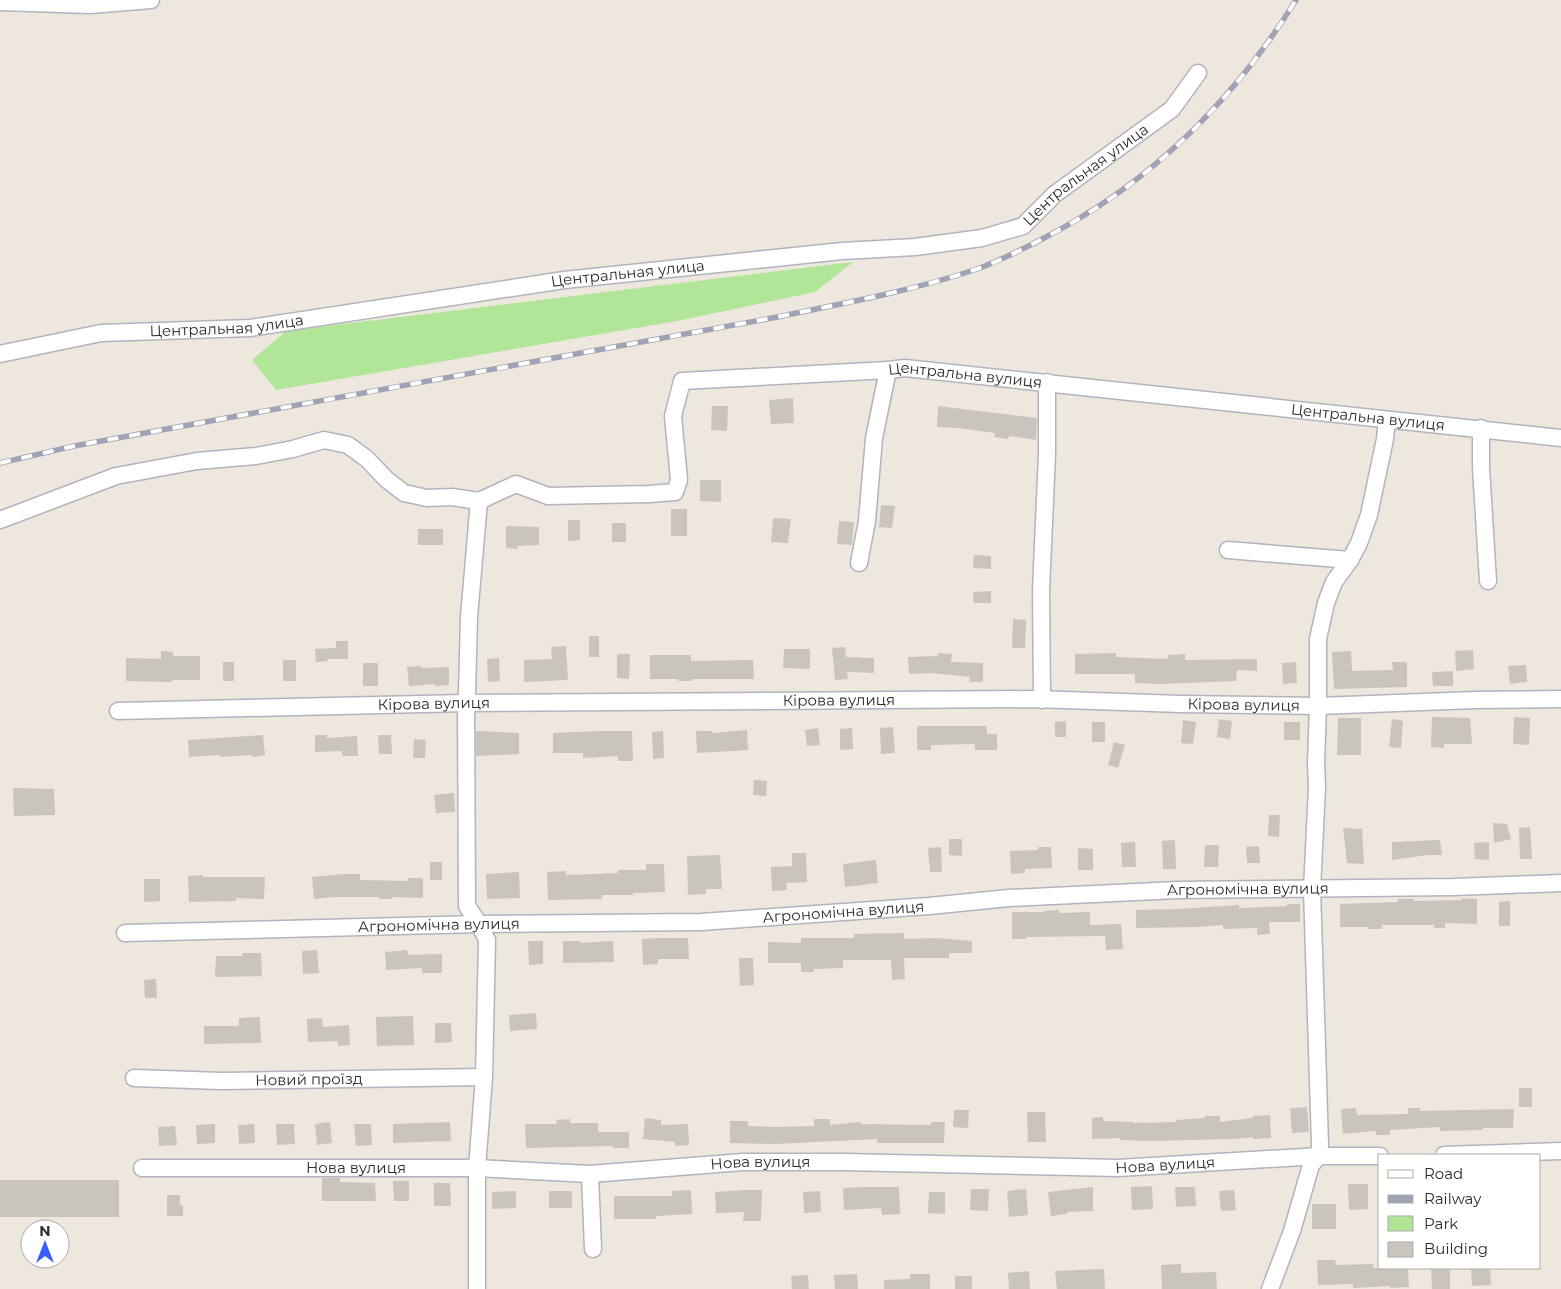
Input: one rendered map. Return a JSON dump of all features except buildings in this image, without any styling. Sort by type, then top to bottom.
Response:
[{"type":"street","points":[[0,2],[47,2],[90,5],[151,0]]},
{"type":"street","name":"Центральная улица","points":[[0,354],[101,333],[250,328],[564,280],[842,251],[915,247],[982,238],[1023,226],[1055,194],[1172,109],[1198,73]]},
{"type":"street","name":"Центральна вулиця","points":[[479,501],[516,484],[548,496],[676,492],[679,480],[673,416],[682,382],[905,368],[1561,438]]},
{"type":"street","points":[[859,563],[867,520],[874,438],[888,370]]},
{"type":"street","points":[[1042,700],[1040,590],[1047,454],[1047,382]]},
{"type":"street","points":[[1270,1289],[1292,1231],[1311,1165],[1319,1156],[1320,1134],[1312,889],[1317,787],[1318,639],[1326,603],[1334,582],[1350,560],[1359,543],[1369,515],[1385,439],[1387,420]]},
{"type":"street","points":[[1481,428],[1481,468],[1488,581]]},
{"type":"street","points":[[0,520],[116,476],[197,461],[256,456],[293,449],[324,440],[348,445],[367,459],[386,479],[404,492],[427,498],[452,497],[479,501],[469,616],[466,703],[467,906],[487,940],[484,1077],[477,1168],[477,1289]]},
{"type":"street","points":[[1228,550],[1350,560]]},
{"type":"street","name":"Кірова вулиця","points":[[118,711],[466,703],[1042,700],[1318,706],[1561,699]]},
{"type":"street","name":"Агрономічна вулиця","points":[[125,933],[479,924],[701,922],[929,906],[1009,898],[1177,890],[1561,883]]},
{"type":"street","name":"Новий проїзд","points":[[134,1078],[221,1080],[484,1077]]},
{"type":"street","points":[[1473,1154],[1561,1151]]},
{"type":"street","name":"Нова вулиця","points":[[142,1168],[477,1168],[590,1174],[743,1162],[852,1162],[1118,1168],[1319,1156],[1378,1156]]},
{"type":"street","points":[[590,1174],[592,1249]]},
{"type":"green space","points":[[853,262],[815,292],[677,321],[276,390],[252,360],[286,331]]},
{"type":"railway","points":[[0,463],[74,446],[848,303],[980,268],[1044,238],[1083,216],[1120,192],[1154,166],[1186,137],[1245,73],[1296,0]]}]
